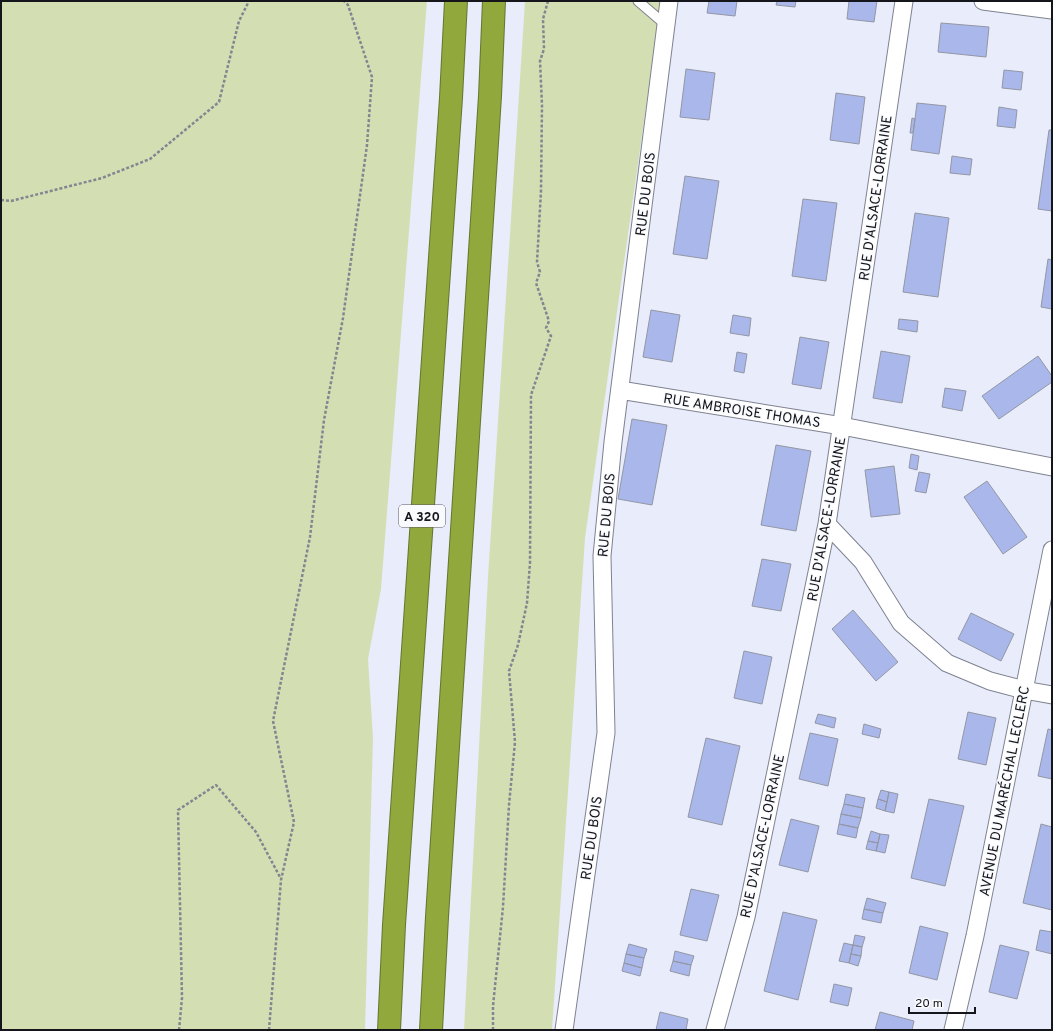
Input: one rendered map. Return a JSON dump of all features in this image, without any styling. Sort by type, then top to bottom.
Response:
[{"type":"highway","name":"A 320","points":[[388,1030],[394,917],[452,98],[456,1]]},
{"type":"highway","name":"A 320","points":[[431,1030],[490,96],[494,1]]},
{"type":"street","name":"RUE DU BOIS","points":[[564,1030],[606,733],[602,556],[620,390],[669,1]]},
{"type":"street","name":"RUE D'ALSACE-LORRAINE","points":[[715,1030],[746,917],[828,524],[904,1]]},
{"type":"street","points":[[984,1],[1052,10]]},
{"type":"street","name":"RUE AMBROISE THOMAS","points":[[620,390],[842,426],[1052,467]]},
{"type":"street","points":[[828,524],[863,562],[901,623],[947,663],[990,681],[1024,690],[1052,695]]},
{"type":"street","name":"AVENUE DU MARÉCHAL LECLERC","points":[[952,1030],[975,936],[1052,550]]},
{"type":"lane","points":[[638,1],[666,25]]},
{"type":"path","points":[[1,200],[11,202],[102,178],[150,158],[220,102],[240,20],[249,1]]},
{"type":"path","points":[[269,1030],[281,880],[294,822],[274,721],[310,537],[324,420],[343,318],[367,145],[372,77],[348,5],[344,1]]},
{"type":"path","points":[[493,1030],[493,1006],[503,908],[514,742],[509,671],[518,645],[527,603],[530,570],[531,395],[551,336],[546,328],[549,321],[536,283],[540,272],[536,262],[541,191],[542,120],[540,61],[544,49],[543,19],[548,1]]},
{"type":"path","points":[[179,1030],[182,998],[178,810],[216,785],[256,832],[281,880]]},
{"type":"green space","points":[[1,1],[427,1],[381,589],[368,659],[373,738],[365,1030],[1,1030]]},
{"type":"green space","points":[[525,1],[661,1],[585,538],[552,1030],[464,1030],[488,577]]},
{"type":"building","points":[[709,1],[737,1],[735,16],[707,13]]},
{"type":"building","points":[[777,1],[796,1],[795,7],[776,5]]},
{"type":"building","points":[[849,1],[877,1],[874,22],[847,19]]},
{"type":"building","points":[[941,23],[989,27],[986,57],[938,52]]},
{"type":"building","points":[[686,69],[715,73],[709,120],[680,117]]},
{"type":"building","points":[[1004,70],[1023,72],[1021,90],[1002,88]]},
{"type":"building","points":[[836,93],[865,97],[859,144],[830,140]]},
{"type":"building","points":[[917,103],[946,106],[939,154],[911,150]]},
{"type":"building","points":[[999,107],[1017,110],[1015,128],[997,126]]},
{"type":"building","points":[[912,118],[915,119],[913,133],[910,133]]},
{"type":"building","points":[[1049,130],[1052,130],[1052,211],[1038,209]]},
{"type":"building","points":[[952,156],[972,159],[970,175],[950,173]]},
{"type":"building","points":[[685,176],[719,181],[707,259],[673,254]]},
{"type":"building","points":[[803,199],[837,203],[826,281],[792,276]]},
{"type":"building","points":[[915,213],[949,218],[938,297],[903,292]]},
{"type":"building","points":[[1048,259],[1052,260],[1052,309],[1041,307]]},
{"type":"building","points":[[651,310],[680,315],[672,362],[643,357]]},
{"type":"building","points":[[733,315],[751,318],[749,336],[730,333]]},
{"type":"building","points":[[899,319],[918,321],[917,332],[898,329]]},
{"type":"building","points":[[800,337],[829,342],[821,389],[792,384]]},
{"type":"building","points":[[881,351],[910,356],[902,403],[873,398]]},
{"type":"building","points":[[737,352],[747,354],[744,373],[734,371]]},
{"type":"building","points":[[1038,356],[1052,376],[1052,382],[999,419],[982,396]]},
{"type":"building","points":[[945,388],[966,391],[962,411],[942,407]]},
{"type":"building","points":[[632,419],[667,425],[652,505],[618,499]]},
{"type":"building","points":[[776,445],[811,451],[796,531],[761,525]]},
{"type":"building","points":[[911,454],[919,456],[917,470],[909,468]]},
{"type":"building","points":[[894,466],[900,514],[871,517],[865,470]]},
{"type":"building","points":[[919,472],[930,474],[926,493],[915,491]]},
{"type":"building","points":[[987,481],[1027,537],[1003,554],[964,497]]},
{"type":"building","points":[[762,559],[791,564],[781,611],[752,606]]},
{"type":"building","points":[[853,610],[898,662],[876,681],[832,629]]},
{"type":"building","points":[[971,613],[1014,634],[1001,661],[958,639]]},
{"type":"building","points":[[744,651],[772,657],[762,704],[734,698]]},
{"type":"building","points":[[968,712],[996,718],[986,765],[958,759]]},
{"type":"building","points":[[818,714],[836,718],[834,728],[815,723]]},
{"type":"building","points":[[864,724],[881,729],[879,738],[862,734]]},
{"type":"building","points":[[1048,729],[1052,730],[1052,779],[1038,776]]},
{"type":"building","points":[[810,733],[838,739],[828,786],[799,779]]},
{"type":"building","points":[[706,738],[740,746],[722,825],[688,817]]},
{"type":"building","points":[[881,790],[889,792],[887,802],[878,799]]},
{"type":"building","points":[[889,792],[898,794],[894,813],[885,811]]},
{"type":"building","points":[[846,794],[865,798],[863,808],[844,804]]},
{"type":"building","points":[[878,799],[887,802],[885,811],[876,808]]},
{"type":"building","points":[[929,799],[964,806],[945,886],[911,878]]},
{"type":"building","points":[[844,804],[863,808],[861,818],[841,814]]},
{"type":"building","points":[[841,814],[861,818],[858,828],[839,824]]},
{"type":"building","points":[[791,819],[819,826],[808,872],[779,865]]},
{"type":"building","points":[[839,824],[858,828],[856,838],[837,834]]},
{"type":"building","points":[[1041,824],[1052,827],[1052,910],[1023,903]]},
{"type":"building","points":[[871,831],[880,834],[878,843],[868,841]]},
{"type":"building","points":[[880,834],[889,835],[885,853],[876,851]]},
{"type":"building","points":[[868,841],[878,843],[876,851],[866,849]]},
{"type":"building","points":[[691,889],[719,895],[707,941],[680,935]]},
{"type":"building","points":[[867,898],[886,903],[883,913],[864,909]]},
{"type":"building","points":[[864,909],[883,913],[881,923],[862,919]]},
{"type":"building","points":[[783,912],[817,920],[798,1000],[764,991]]},
{"type":"building","points":[[920,926],[948,933],[937,980],[909,973]]},
{"type":"building","points":[[1040,930],[1052,932],[1052,954],[1036,950]]},
{"type":"building","points":[[855,935],[865,937],[862,947],[853,945]]},
{"type":"building","points":[[844,943],[853,945],[849,963],[839,961]]},
{"type":"building","points":[[629,944],[647,949],[644,958],[626,954]]},
{"type":"building","points":[[853,945],[862,947],[861,956],[851,954]]},
{"type":"building","points":[[1000,945],[1029,952],[1017,999],[989,992]]},
{"type":"building","points":[[675,951],[694,956],[691,965],[673,961]]},
{"type":"building","points":[[626,954],[644,958],[642,968],[624,963]]},
{"type":"building","points":[[851,954],[861,956],[858,966],[849,963]]},
{"type":"building","points":[[673,961],[691,965],[689,976],[670,971]]},
{"type":"building","points":[[624,963],[642,968],[640,976],[622,971]]},
{"type":"building","points":[[834,984],[852,988],[848,1006],[830,1002]]},
{"type":"building","points":[[660,1012],[688,1019],[686,1030],[656,1030]]},
{"type":"building","points":[[880,1012],[914,1021],[912,1030],[875,1030]]}]
